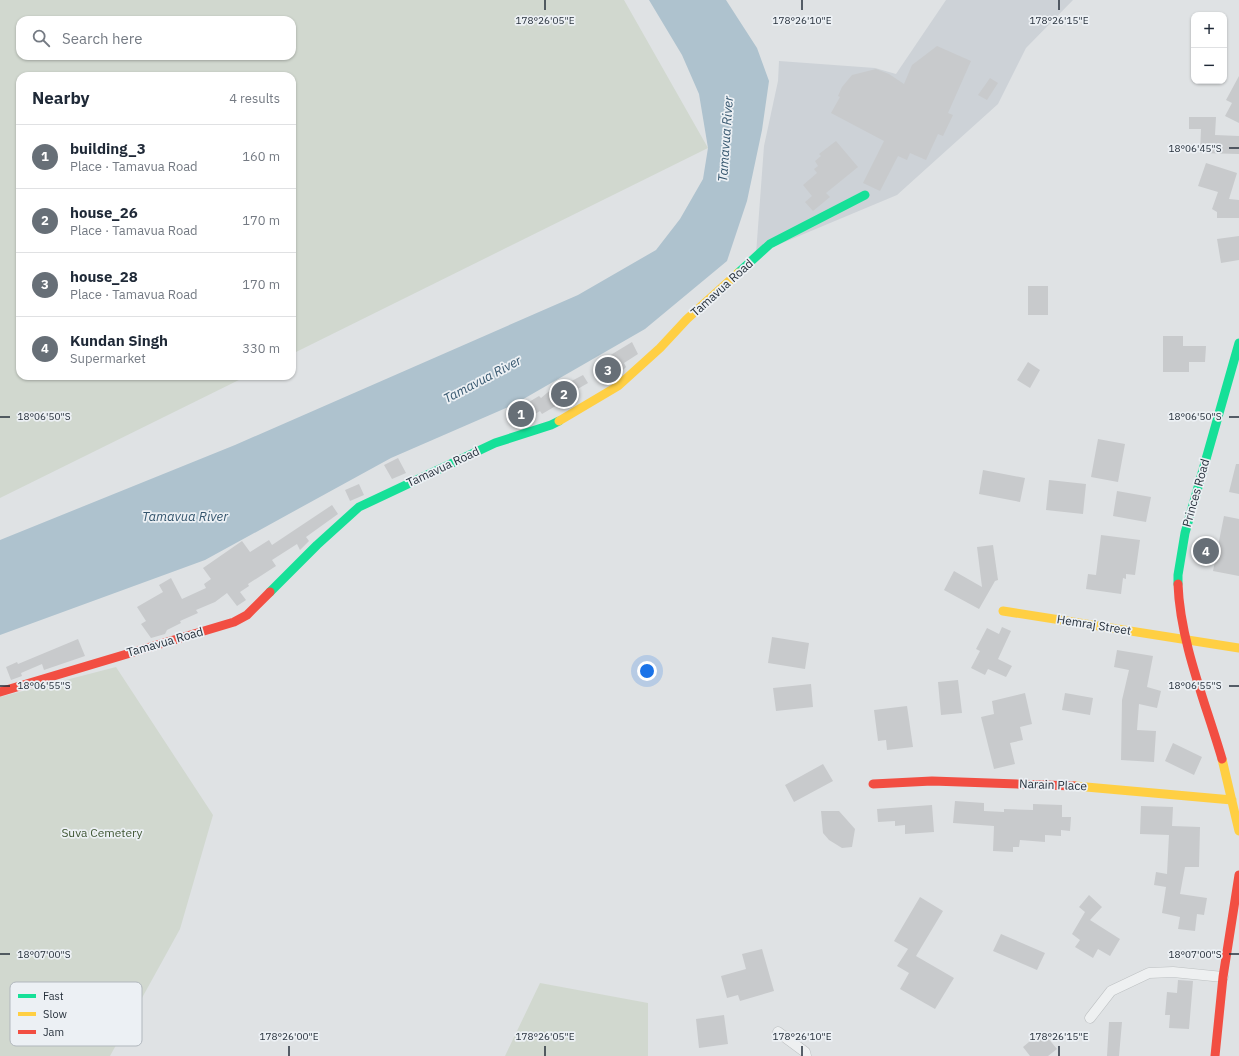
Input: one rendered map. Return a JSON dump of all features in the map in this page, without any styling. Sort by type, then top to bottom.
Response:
[{"type":"street","name":"Tamavua Road","points":[[0,692],[234,622],[247,615],[317,545],[359,508],[495,443],[551,425],[600,397],[623,381],[660,348],[687,319],[770,244],[865,195]]},
{"type":"street","name":"Princes Road","points":[[1239,343],[1184,533],[1178,575],[1179,604],[1186,639],[1224,762],[1239,831]]},
{"type":"street","name":"Hemraj Street","points":[[1003,611],[1239,648]]},
{"type":"street","name":"Narain Place","points":[[873,784],[932,781],[1084,786],[1232,800]]},
{"type":"street","points":[[1215,1056],[1223,977],[1239,875]]},
{"type":"street","points":[[1090,1018],[1111,991],[1149,973],[1173,972],[1223,977]]},
{"type":"street","points":[[778,1032],[805,1052],[806,1056]]},
{"type":"shaded area","points":[[946,0],[1073,0],[1026,48],[998,104],[897,195],[756,254],[764,146],[778,81],[779,61],[875,68],[896,74]]},
{"type":"green space","points":[[0,0],[624,0],[708,148],[296,352],[296,72],[16,72],[16,380],[239,380],[0,498]]},
{"type":"green space","name":"Suva Cemetery","points":[[116,667],[213,815],[180,929],[142,998],[142,982],[10,982],[10,1046],[116,1046],[110,1056],[0,1056],[0,697]]},
{"type":"green space","points":[[540,983],[648,1003],[648,1056],[505,1056]]},
{"type":"water","name":"Tamavua River","points":[[649,0],[726,0],[757,48],[769,81],[762,130],[747,201],[727,261],[645,329],[513,405],[391,458],[205,560],[0,635],[0,540],[235,445],[578,295],[656,250],[680,219],[703,179],[708,148],[699,94],[682,55]]},
{"type":"building","points":[[937,46],[971,61],[948,113],[953,115],[943,136],[938,134],[926,160],[910,153],[907,160],[898,156],[880,191],[863,183],[884,141],[831,113],[840,97],[838,96],[842,87],[852,75],[876,69],[889,74],[904,84],[912,65]]},
{"type":"building","points":[[1239,76],[1239,123],[1225,116],[1232,103],[1226,100]]},
{"type":"building","points":[[990,78],[998,83],[987,100],[978,95]]},
{"type":"building","points":[[1189,117],[1216,117],[1215,135],[1239,136],[1239,154],[1200,153],[1201,129],[1189,129]]},
{"type":"building","points":[[836,141],[858,167],[826,193],[830,197],[813,211],[805,202],[812,196],[803,185],[817,173],[814,169],[818,166],[815,161],[821,156],[819,154]]},
{"type":"building","points":[[1206,163],[1237,173],[1229,199],[1239,200],[1239,218],[1217,218],[1217,212],[1212,209],[1218,192],[1198,186]]},
{"type":"building","points":[[1239,236],[1239,260],[1221,263],[1217,239]]},
{"type":"building","points":[[1028,286],[1048,286],[1048,315],[1028,315]]},
{"type":"building","points":[[1163,336],[1183,336],[1183,346],[1206,346],[1205,362],[1189,362],[1189,372],[1163,372]]},
{"type":"building","points":[[632,342],[638,354],[624,363],[626,367],[620,373],[618,371],[606,379],[599,369],[612,361],[609,356]]},
{"type":"building","points":[[1028,362],[1040,370],[1030,388],[1017,380]]},
{"type":"building","points":[[583,375],[588,383],[569,394],[570,395],[559,404],[542,414],[540,411],[519,424],[512,412],[539,396],[541,398],[559,383],[562,386]]},
{"type":"building","points":[[1098,439],[1125,444],[1118,482],[1091,477]]},
{"type":"building","points":[[398,458],[406,473],[392,479],[384,465]]},
{"type":"building","points":[[1236,464],[1239,464],[1239,494],[1229,492]]},
{"type":"building","points":[[983,470],[1025,478],[1020,502],[979,494]]},
{"type":"building","points":[[1049,480],[1086,484],[1083,514],[1046,510]]},
{"type":"building","points":[[359,484],[364,495],[350,501],[345,490]]},
{"type":"building","points":[[1117,491],[1151,497],[1146,522],[1113,516]]},
{"type":"building","points":[[332,505],[338,514],[306,537],[309,541],[300,550],[297,544],[272,560],[276,566],[248,584],[249,586],[240,592],[246,600],[237,606],[227,593],[215,602],[196,610],[198,613],[180,621],[181,623],[167,630],[165,634],[151,638],[141,624],[146,621],[137,607],[163,592],[159,585],[171,578],[182,599],[206,588],[204,584],[211,579],[203,568],[242,541],[250,552],[269,540],[272,545]]},
{"type":"building","points":[[1224,516],[1239,519],[1239,576],[1213,571]]},
{"type":"building","points":[[1101,535],[1140,540],[1135,575],[1126,574],[1126,579],[1123,578],[1121,594],[1086,589],[1088,574],[1096,575]]},
{"type":"building","points":[[993,545],[998,580],[995,581],[979,609],[944,590],[954,571],[982,587],[977,547]]},
{"type":"building","points":[[1002,627],[1011,631],[998,659],[1012,666],[1006,677],[988,669],[985,675],[971,668],[980,651],[976,649],[987,628],[999,634]]},
{"type":"building","points":[[772,637],[809,643],[805,669],[768,663]]},
{"type":"building","points":[[78,639],[85,656],[44,670],[42,664],[21,673],[22,676],[11,680],[6,667],[17,662],[18,664]]},
{"type":"building","points":[[1117,650],[1153,656],[1147,687],[1161,691],[1157,708],[1139,704],[1137,730],[1156,731],[1154,762],[1121,760],[1122,700],[1129,670],[1114,667]]},
{"type":"building","points":[[958,680],[962,713],[941,715],[938,682]]},
{"type":"building","points":[[811,684],[813,707],[776,711],[773,688]]},
{"type":"building","points":[[1025,693],[1032,724],[1020,727],[1023,740],[1010,743],[1015,764],[994,769],[981,717],[994,714],[992,701]]},
{"type":"building","points":[[1065,693],[1093,698],[1090,715],[1062,710]]},
{"type":"building","points":[[907,706],[913,747],[887,750],[886,740],[878,741],[874,710]]},
{"type":"building","points":[[1173,743],[1202,757],[1194,775],[1165,761]]},
{"type":"building","points":[[823,764],[833,781],[794,802],[785,785]]},
{"type":"building","points":[[955,801],[984,803],[984,811],[1004,812],[1004,809],[1033,810],[1033,804],[1062,805],[1062,817],[1071,817],[1070,831],[1061,830],[1061,836],[1045,835],[1045,842],[1020,840],[1019,847],[1013,847],[1013,852],[993,851],[994,826],[953,823]]},
{"type":"building","points":[[932,805],[934,832],[905,834],[905,825],[895,826],[895,821],[878,822],[877,809]]},
{"type":"building","points":[[1141,806],[1173,807],[1172,826],[1200,827],[1199,867],[1185,867],[1180,894],[1207,898],[1204,915],[1197,914],[1195,931],[1178,929],[1180,917],[1162,913],[1166,887],[1154,885],[1156,872],[1167,874],[1169,835],[1140,834]]},
{"type":"building","points":[[821,811],[839,811],[855,829],[852,847],[842,848],[829,840],[823,833]]},
{"type":"building","points":[[1089,895],[1102,907],[1090,920],[1120,939],[1110,956],[1098,949],[1093,958],[1075,947],[1080,940],[1072,934],[1085,912],[1079,907]]},
{"type":"building","points":[[920,897],[943,911],[916,956],[954,978],[935,1009],[900,989],[909,973],[897,966],[908,949],[894,941]]},
{"type":"building","points":[[1001,934],[1045,953],[1037,970],[993,951]]},
{"type":"building","points":[[762,949],[774,991],[740,1001],[738,995],[727,998],[721,976],[746,969],[742,954]]},
{"type":"building","points":[[1178,980],[1193,981],[1189,1029],[1169,1028],[1170,1015],[1165,1015],[1167,992],[1177,993]]},
{"type":"building","points":[[724,1015],[728,1044],[699,1048],[696,1019]]},
{"type":"building","points":[[1109,1022],[1122,1022],[1119,1056],[1107,1056]]},
{"type":"building","points":[[1042,1031],[1057,1049],[1048,1056],[1030,1056],[1023,1047]]},
{"type":"traffic: fast","points":[[738,273],[770,244],[865,195]]},
{"type":"traffic: fast","points":[[1178,584],[1178,575],[1185,533],[1239,343]]},
{"type":"traffic: fast","points":[[270,592],[317,545],[359,507],[495,443],[559,421]]},
{"type":"traffic: slow","points":[[559,421],[618,386],[660,348],[687,319],[738,273]]},
{"type":"traffic: slow","points":[[1003,611],[1239,648]]},
{"type":"traffic: slow","points":[[1222,759],[1239,831]]},
{"type":"traffic: slow","points":[[1075,786],[1232,800]]},
{"type":"traffic: jam","points":[[1178,584],[1183,628],[1195,673],[1222,759]]},
{"type":"traffic: jam","points":[[0,692],[234,622],[247,615],[270,592]]},
{"type":"traffic: jam","points":[[873,784],[932,781],[1075,786]]},
{"type":"traffic: jam","points":[[1215,1056],[1223,977],[1239,875]]},
{"type":"place","name":"house_28","points":[[608,370]]},
{"type":"place","name":"house_26","points":[[564,394]]},
{"type":"place","name":"building_3","points":[[521,414]]},
{"type":"place","name":"Kundan Singh","points":[[1206,551]]}]
